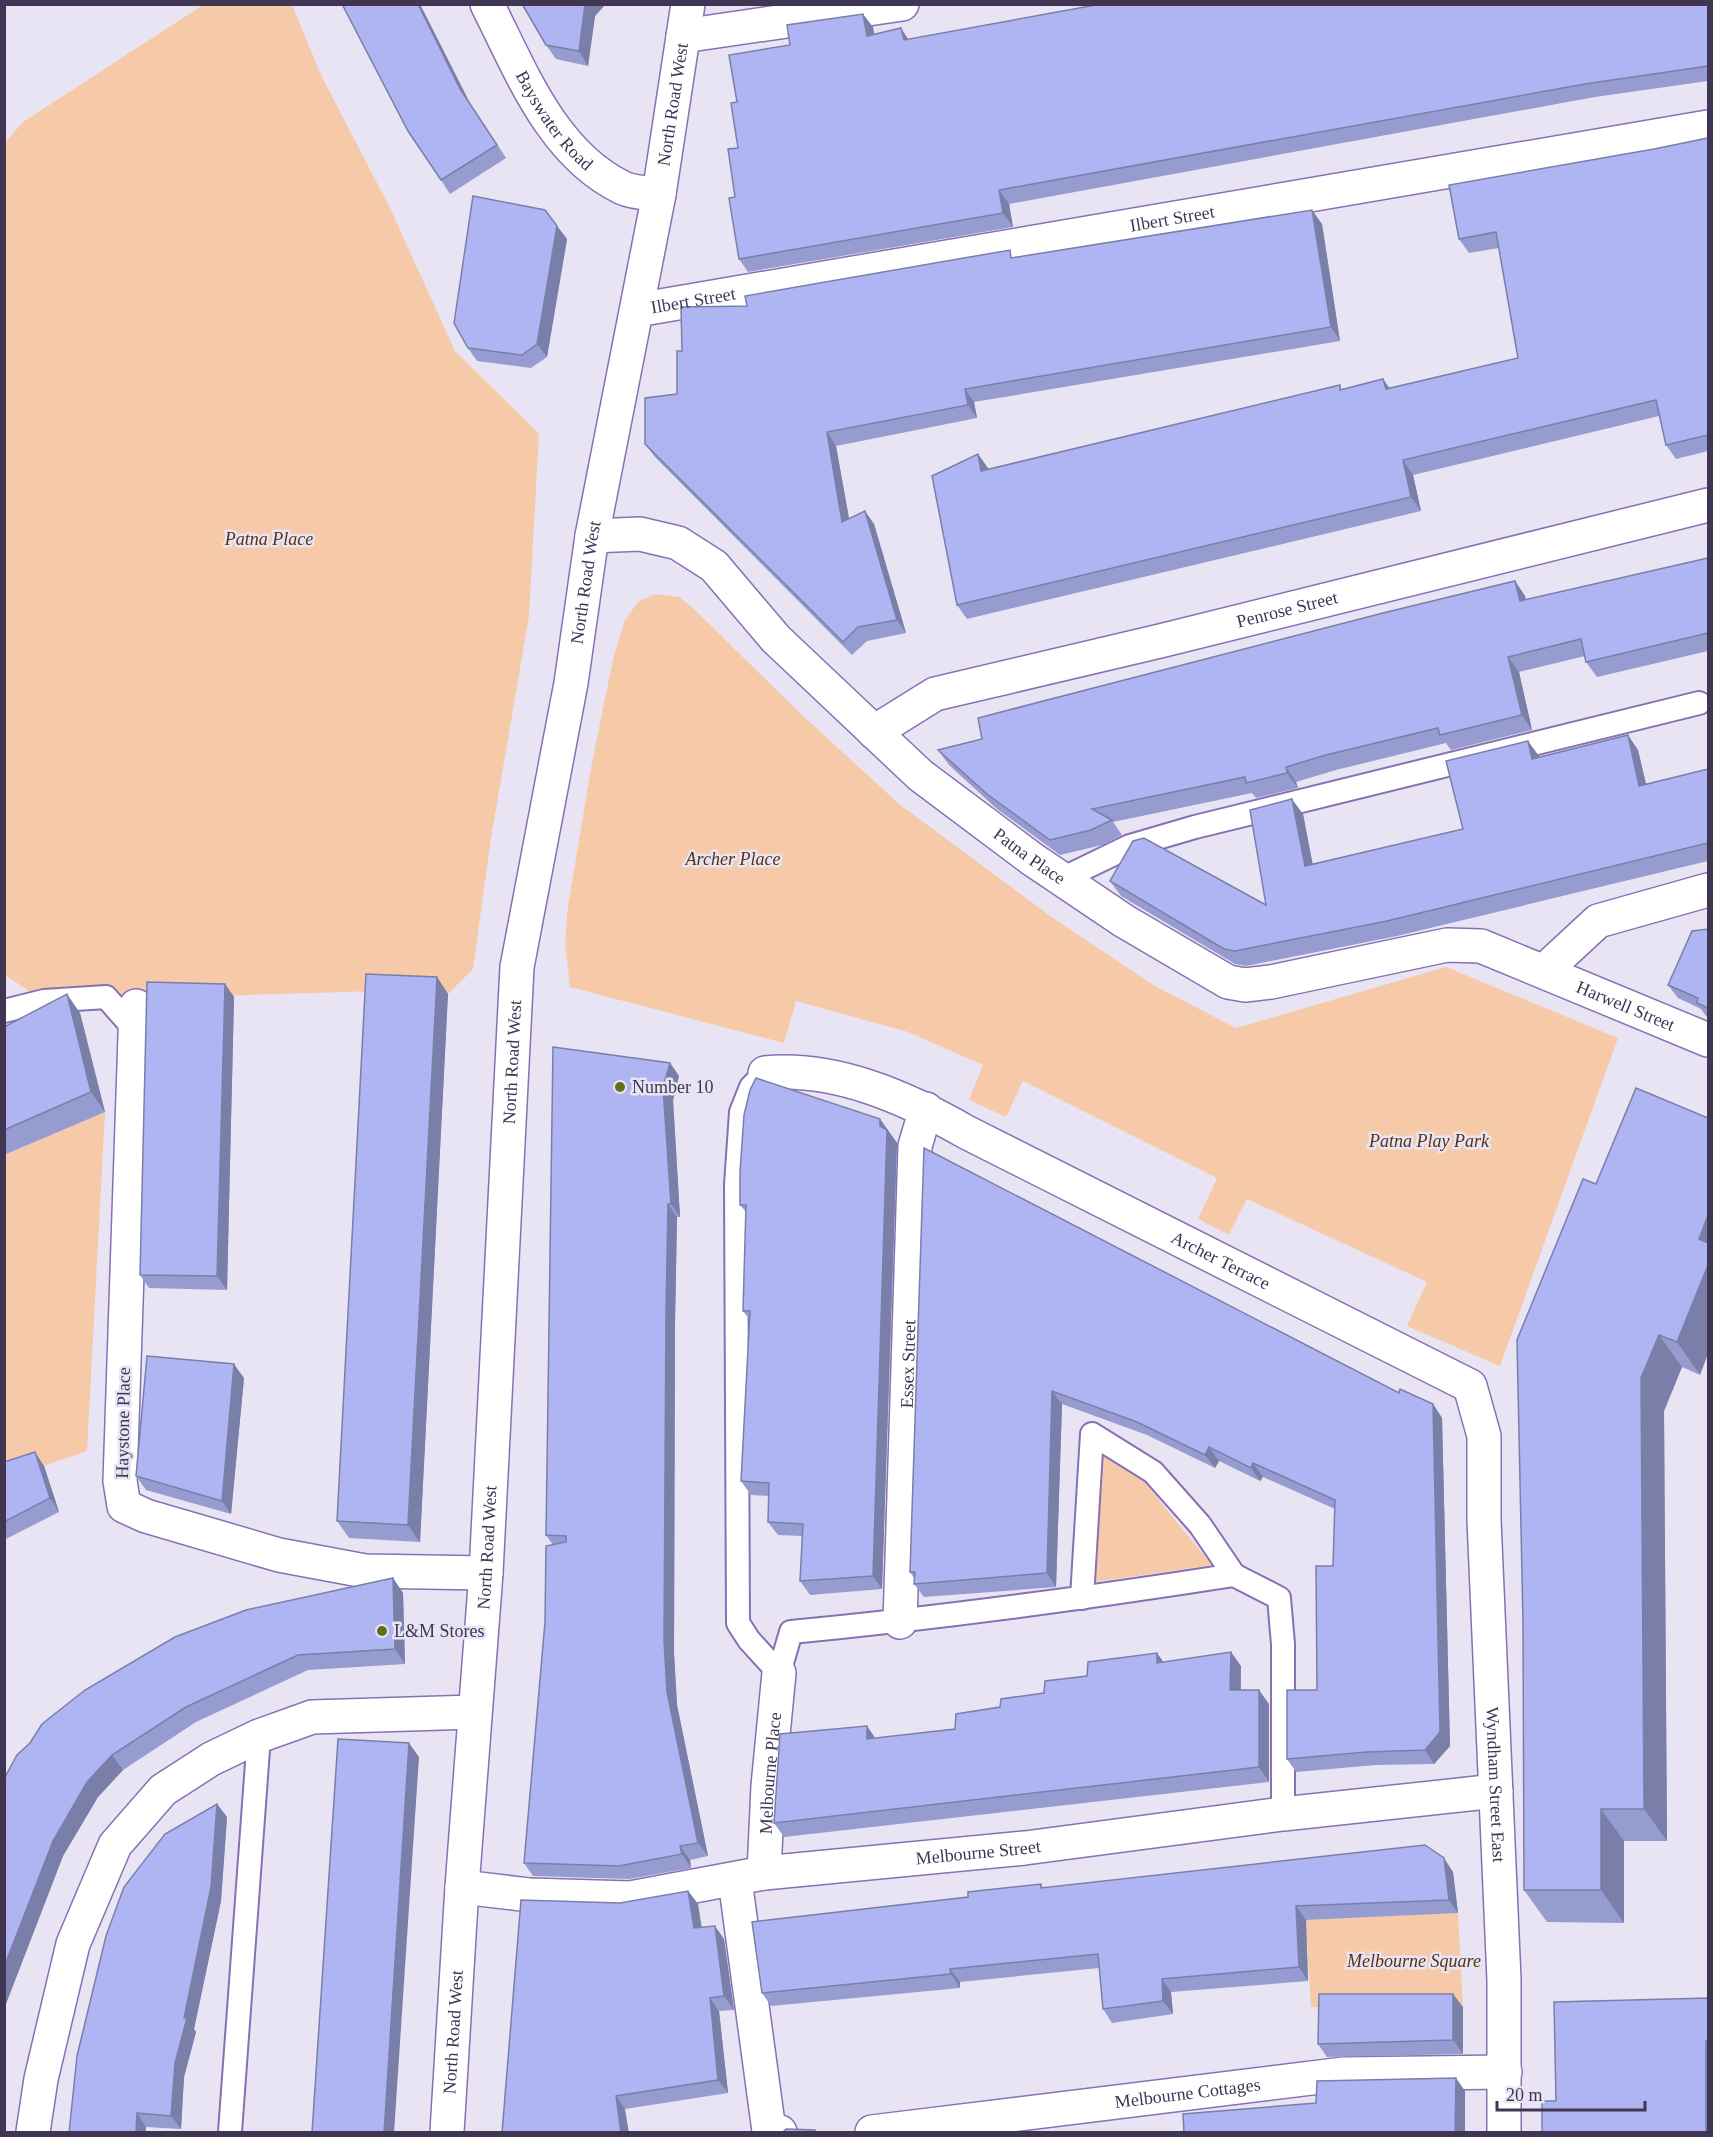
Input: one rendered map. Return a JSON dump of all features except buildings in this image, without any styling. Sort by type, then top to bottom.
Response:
[{"type":"street","name":"Bayswater Road","points":[[487,4],[532,93],[555,130],[590,169],[626,189],[659,194]]},
{"type":"street","name":"North Road West","points":[[447,2133],[474,1712],[486,1573],[517,967],[571,683],[592,536],[659,194],[688,4]]},
{"type":"street","points":[[683,36],[902,4]]},
{"type":"street","name":"Ilbert Street","points":[[637,310],[1708,127]]},
{"type":"street","name":"Penrose Street","points":[[874,732],[934,694],[1160,642],[1708,505]]},
{"type":"street","name":"Patna Place","points":[[592,536],[640,534],[678,543],[714,566],[776,639],[921,775],[1062,879],[1124,921],[1228,982],[1245,986],[1448,945],[1481,946],[1544,971]]},
{"type":"street","points":[[1544,971],[1598,921],[1708,890]]},
{"type":"street","name":"Harwell Street","points":[[1544,971],[1708,1040]]},
{"type":"street","name":"Haystone Place","points":[[136,1019],[120,1481],[124,1506],[146,1516],[279,1555],[366,1570],[486,1573]]},
{"type":"street","points":[[765,1073],[809,1073],[894,1096],[926,1109]]},
{"type":"street","name":"Archer Terrace","points":[[926,1109],[966,1132],[1470,1386],[1484,1436]]},
{"type":"street","name":"Essex Street","points":[[900,1622],[915,1146],[926,1109]]},
{"type":"street","name":"Wyndham Street East","points":[[1484,1436],[1484,1520],[1505,2072],[1504,2133]]},
{"type":"street","name":"Melbourne Place","points":[[749,1876],[768,1786],[779,1673]]},
{"type":"street","points":[[33,2133],[41,2079],[73,1944],[115,1845],[163,1790],[211,1759],[259,1736],[312,1717],[474,1712]]},
{"type":"street","name":"Melbourne Street","points":[[462,1887],[529,1895],[630,1898],[749,1876],[1025,1848],[1283,1814],[1496,1791]]},
{"type":"street","points":[[749,1876],[771,2132]]},
{"type":"street","name":"Melbourne Cottages","points":[[872,2133],[1209,2089],[1344,2074],[1505,2072]]},
{"type":"lane","points":[[1062,879],[1130,846],[1195,827],[1699,703]]},
{"type":"lane","points":[[4,1011],[44,1001],[106,997],[136,1019]]},
{"type":"lane","points":[[765,1073],[751,1087],[741,1112],[736,1185],[738,1623],[749,1640],[779,1673]]},
{"type":"lane","points":[[1082,1598],[1092,1434],[1153,1472],[1200,1525],[1234,1575],[1279,1598],[1283,1644],[1283,1814]]},
{"type":"lane","points":[[779,1673],[791,1632],[900,1622],[1234,1575]]},
{"type":"lane","points":[[230,2133],[259,1736]]},
{"type":"green space","name":"Patna Place","points":[[203,5],[292,5],[322,77],[390,208],[455,351],[539,434],[529,616],[491,838],[473,969],[448,994],[378,991],[44,1001],[5,975],[4,144],[23,122]]},
{"type":"green space","name":"Archer Place","points":[[655,594],[679,597],[694,609],[801,714],[899,804],[1053,918],[1155,986],[1236,1028],[1446,967],[1618,1038],[1500,1366],[1407,1326],[1427,1282],[1247,1199],[1229,1235],[1198,1219],[1217,1178],[1023,1081],[1006,1117],[969,1100],[983,1065],[908,1032],[796,1001],[784,1043],[570,987],[565,943],[568,906],[591,768],[613,659],[625,620],[638,602]]},
{"type":"green space","points":[[105,1112],[87,1451],[5,1479],[4,1155]]},
{"type":"green space","points":[[1102,1450],[1140,1477],[1212,1565],[1094,1582]]},
{"type":"green space","name":"Melbourne Square","points":[[1458,1913],[1463,2007],[1311,2007],[1306,1920]]},
{"type":"place","name":"Number 10","points":[[620,1087]]},
{"type":"place","name":"L&M Stores","points":[[382,1631]]},
{"type":"park label","name":"Patna Play Park","points":[[1429,1141]]}]
